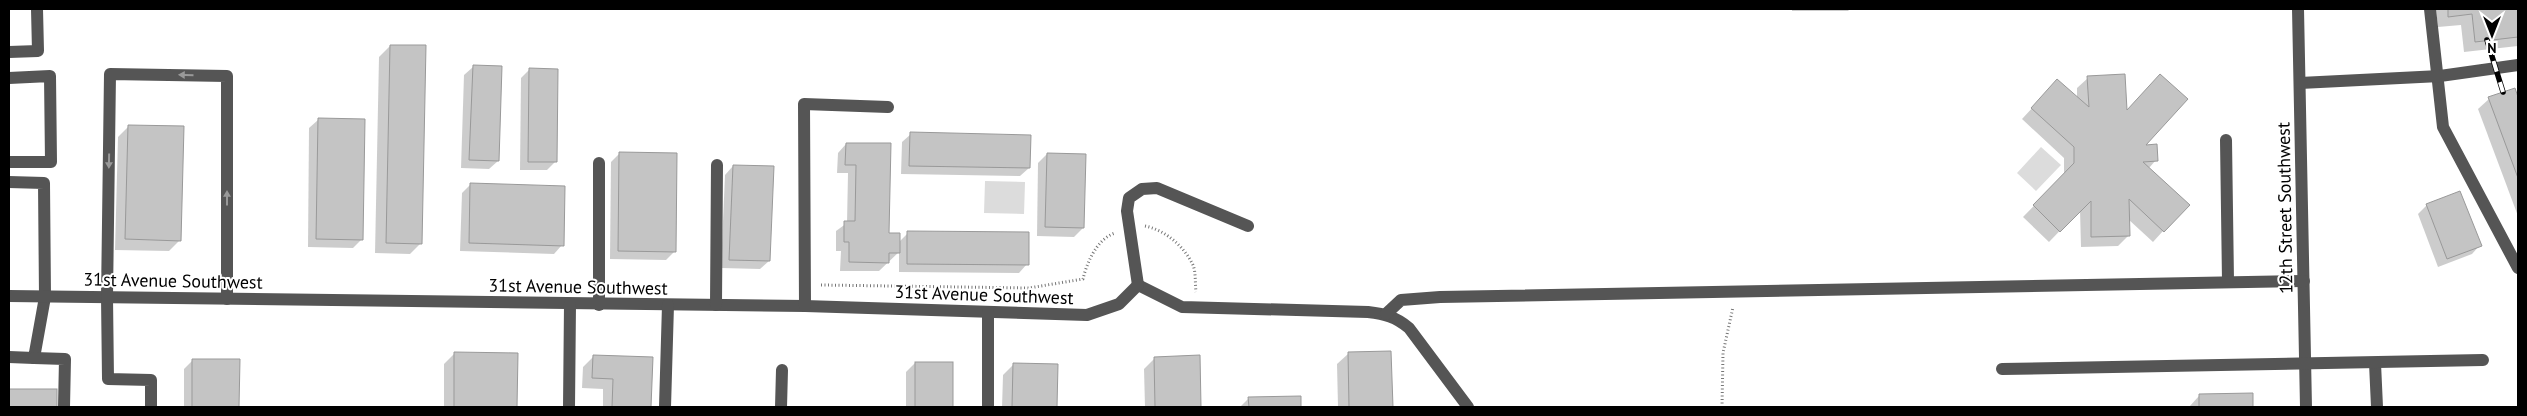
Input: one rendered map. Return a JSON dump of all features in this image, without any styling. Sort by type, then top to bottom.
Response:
[{"type":"street","points":[[9,52],[38,51],[38,9]]},
{"type":"street","name":"12th Street Southwest","points":[[2298,9],[2306,407]]},
{"type":"street","points":[[2430,9],[2443,127],[2518,268]]},
{"type":"street","points":[[2300,83],[2437,76],[2518,65]]},
{"type":"street","points":[[151,407],[151,380],[108,379],[107,297],[110,74],[227,76],[227,299]]},
{"type":"street","points":[[9,78],[50,76],[51,162],[9,162]]},
{"type":"street","points":[[805,306],[804,104],[888,107]]},
{"type":"street","points":[[2226,140],[2228,281]]},
{"type":"street","points":[[599,163],[599,305]]},
{"type":"street","points":[[716,305],[717,165]]},
{"type":"street","points":[[9,182],[44,183],[45,296],[34,358]]},
{"type":"street","points":[[1248,226],[1157,188],[1142,189],[1128,198],[1127,211],[1138,285],[1182,307],[1386,314],[1399,320],[1409,328],[1468,407]]},
{"type":"street","points":[[1386,314],[1401,300],[1440,296],[2304,281]]},
{"type":"street","name":"31st Avenue Southwest","points":[[9,296],[599,305],[805,306],[1087,316],[1119,304],[1138,285]]},
{"type":"street","points":[[569,407],[570,304]]},
{"type":"street","points":[[665,407],[668,305]]},
{"type":"street","points":[[988,312],[988,407]]},
{"type":"street","points":[[9,357],[65,359],[64,407]]},
{"type":"street","points":[[2002,369],[2484,360]]},
{"type":"street","points":[[2376,363],[2377,407]]},
{"type":"street","points":[[781,407],[782,370]]},
{"type":"path","points":[[805,285],[1029,288],[1083,279],[1086,267],[1096,248],[1110,234],[1129,228],[1147,226],[1166,233],[1181,247],[1193,266],[1196,293]]},
{"type":"path","points":[[1722,407],[1723,353],[1737,291]]},
{"type":"shaded area","points":[[2041,147],[2061,165],[2036,191],[2017,173]]},
{"type":"shaded area","points":[[985,181],[1025,182],[1024,214],[984,213]]},
{"type":"building","points":[[2448,9],[2518,9],[2518,37],[2475,42],[2472,14],[2448,17]]},
{"type":"building","points":[[390,45],[426,45],[422,244],[386,243]]},
{"type":"building","points":[[473,65],[502,66],[499,161],[469,160]]},
{"type":"building","points":[[529,68],[558,69],[557,162],[528,162]]},
{"type":"building","points":[[2125,74],[2127,110],[2160,74],[2188,99],[2146,145],[2157,144],[2158,161],[2143,162],[2190,205],[2164,232],[2129,199],[2130,236],[2091,237],[2091,201],[2060,232],[2033,205],[2074,163],[2074,147],[2031,108],[2057,79],[2089,107],[2087,76]]},
{"type":"building","points":[[2515,88],[2518,97],[2518,178],[2488,97]]},
{"type":"building","points":[[318,118],[365,119],[363,240],[316,239]]},
{"type":"building","points":[[128,125],[184,126],[181,241],[125,239]]},
{"type":"building","points":[[910,132],[1031,135],[1030,168],[909,166]]},
{"type":"building","points":[[846,143],[891,143],[889,233],[900,233],[900,253],[889,253],[889,263],[849,262],[849,242],[844,242],[844,221],[855,221],[856,165],[845,165]]},
{"type":"building","points":[[619,152],[677,153],[676,252],[618,251]]},
{"type":"building","points":[[1047,153],[1086,154],[1084,228],[1045,227]]},
{"type":"building","points":[[733,165],[774,166],[770,261],[729,260]]},
{"type":"building","points":[[470,183],[565,186],[564,246],[469,243]]},
{"type":"building","points":[[2460,191],[2482,246],[2447,259],[2426,204]]},
{"type":"building","points":[[907,231],[1029,232],[1029,265],[907,264]]},
{"type":"building","points":[[1391,351],[1393,407],[1349,407],[1348,352]]},
{"type":"building","points":[[454,352],[518,353],[517,407],[454,407]]},
{"type":"building","points":[[593,355],[653,357],[651,407],[612,407],[613,379],[592,378]]},
{"type":"building","points":[[1200,355],[1201,407],[1155,407],[1154,357]]},
{"type":"building","points":[[192,359],[240,359],[239,407],[192,407]]},
{"type":"building","points":[[915,362],[953,362],[953,407],[915,407]]},
{"type":"building","points":[[1013,363],[1058,364],[1057,407],[1012,407]]},
{"type":"building","points":[[9,389],[57,389],[57,407],[9,407]]},
{"type":"building","points":[[2253,393],[2253,407],[2199,407],[2199,394]]},
{"type":"building","points":[[1301,396],[1301,407],[1249,407],[1248,397]]},
{"type":"railway","points":[[2487,40],[2503,92]]}]
